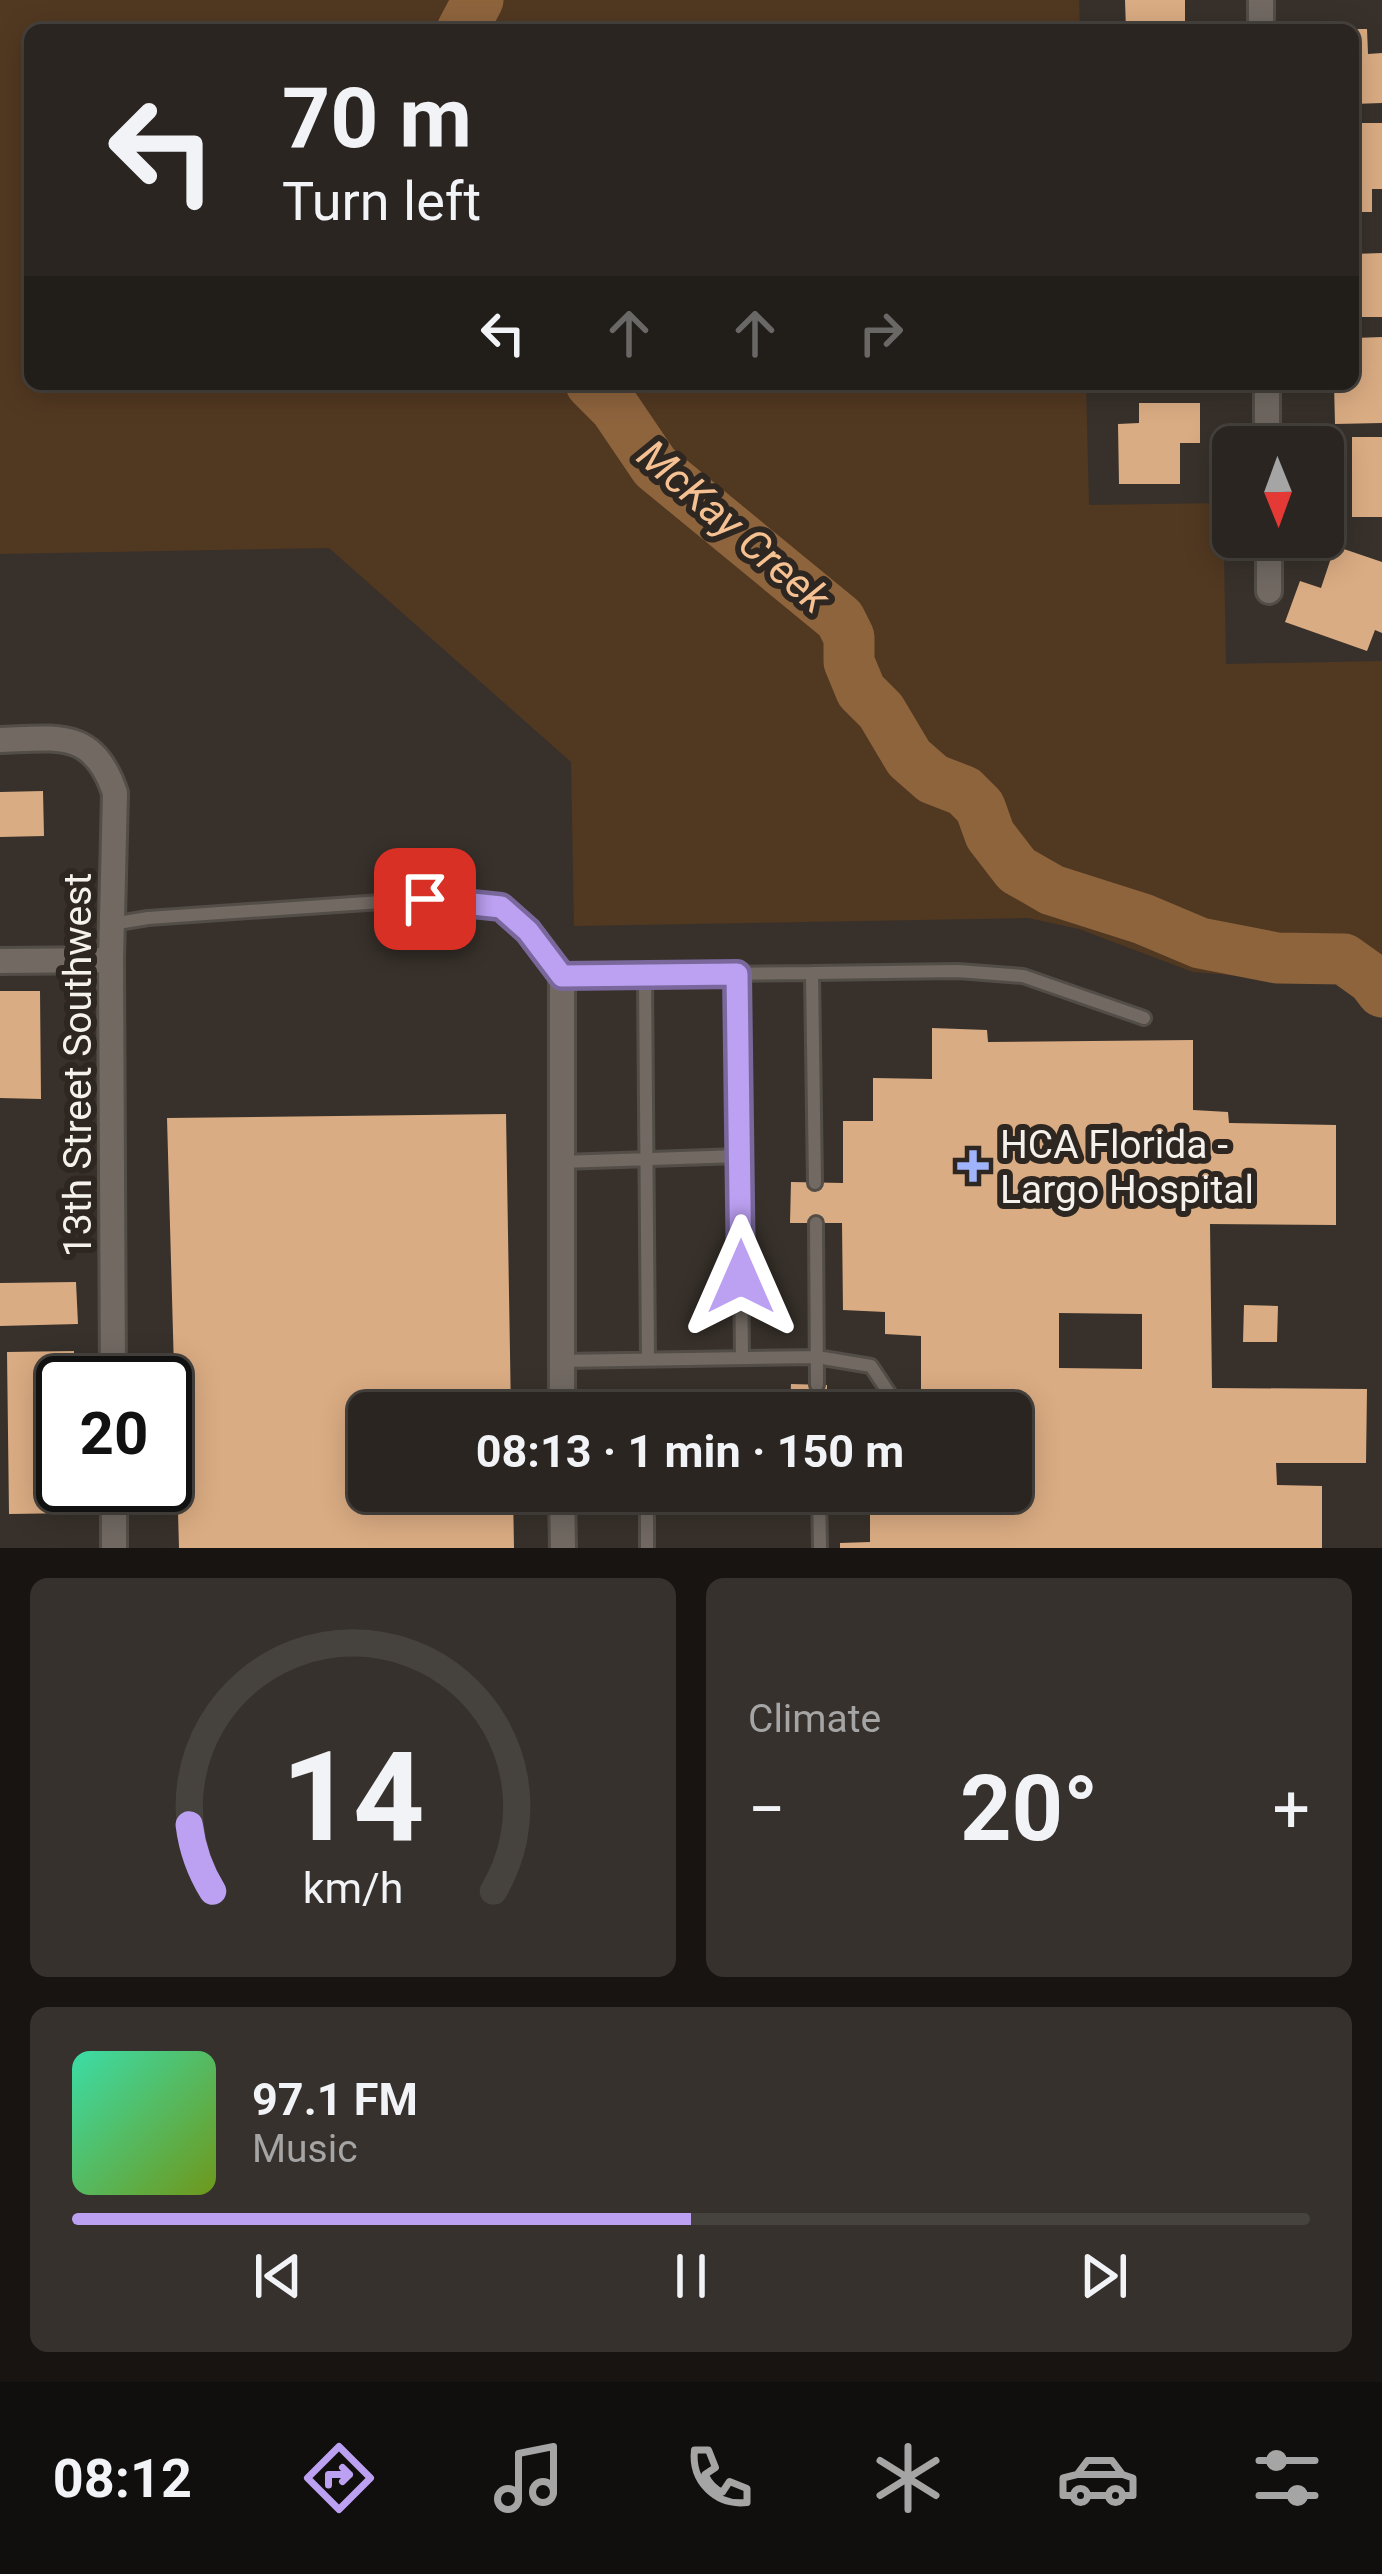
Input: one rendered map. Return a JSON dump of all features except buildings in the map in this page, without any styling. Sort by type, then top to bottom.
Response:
[{"type":"street","points":[[1267,390],[1268,426]]},
{"type":"street","points":[[1269,558],[1269,591]]},
{"type":"street","name":"13th Street Southwest","points":[[0,740],[50,738],[80,743],[95,752],[115,793],[113,1356]]},
{"type":"street","points":[[0,961],[111,960]]},
{"type":"street","points":[[562,976],[562,1392]]},
{"type":"street","points":[[114,1512],[114,1548]]},
{"type":"street","points":[[562,1512],[562,1548]]},
{"type":"lane","points":[[112,924],[425,899],[501,907],[528,931],[562,976],[958,971],[1023,976],[1144,1018]]},
{"type":"lane","points":[[812,973],[815,1183]]},
{"type":"lane","points":[[737,974],[742,1358]]},
{"type":"lane","points":[[645,975],[648,1359]]},
{"type":"lane","points":[[561,1162],[740,1156]]},
{"type":"lane","points":[[816,1223],[818,1385]]},
{"type":"lane","points":[[561,1361],[817,1358],[871,1366],[888,1392]]},
{"type":"lane","points":[[647,1512],[647,1548]]},
{"type":"lane","points":[[819,1512],[820,1548]]},
{"type":"shaded area","points":[[0,0],[1079,0],[1080,24],[24,24],[24,390],[1086,390],[1089,505],[1212,503],[1212,558],[1224,558],[1226,664],[1382,661],[1382,974],[1253,977],[1193,972],[1079,929],[1028,918],[574,926],[571,762],[329,548],[0,554]]},
{"type":"waterway","name":"McKay Creek","points":[[465,24],[478,0]]},
{"type":"waterway","name":"McKay Creek","points":[[597,390],[655,467],[840,619],[849,637],[849,662],[861,691],[881,711],[909,758],[933,779],[964,791],[980,807],[990,835],[1017,870],[1052,890],[1200,943],[1277,958],[1344,959],[1382,992]]},
{"type":"place","name":"HCA Florida - Largo Hospital","points":[[973,1166]]},
{"type":"route","points":[[425,899],[501,907],[528,931],[562,976],[737,974],[741,1277]]}]
